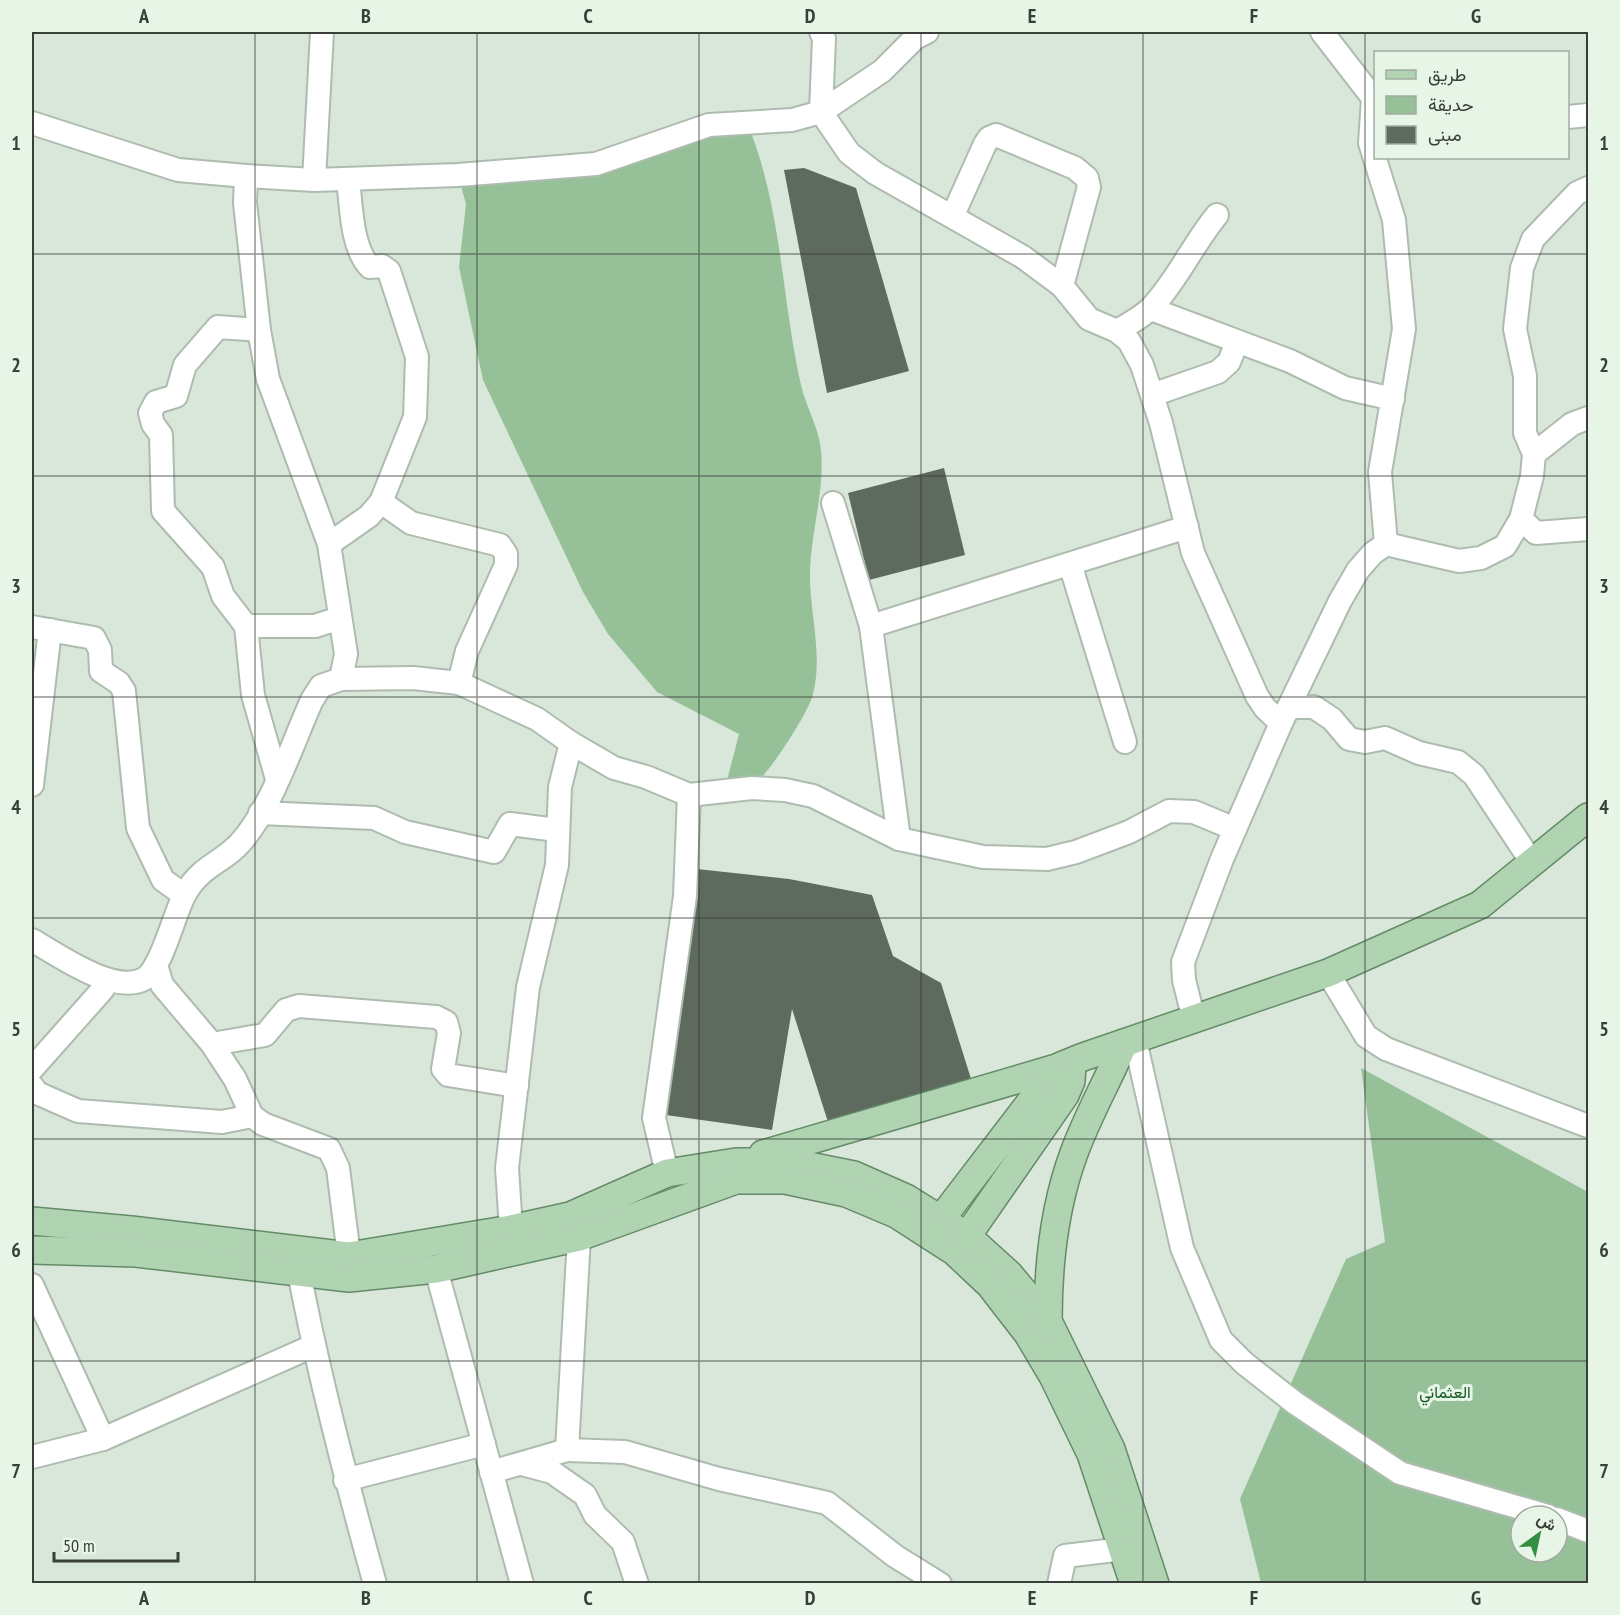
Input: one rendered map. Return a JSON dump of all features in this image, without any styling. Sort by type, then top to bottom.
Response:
[{"type":"main road","points":[[32,1221],[349,1256],[511,1229],[570,1216],[667,1173],[736,1162],[1067,1065],[1092,1053],[1328,973],[1480,905],[1588,817]]},
{"type":"main road","points":[[1048,1321],[1052,1236],[1061,1194],[1074,1153],[1130,1042]]},
{"type":"main road","points":[[936,1226],[1042,1088],[1067,1065]]},
{"type":"main road","points":[[961,1244],[1065,1095],[1071,1081],[1067,1065]]},
{"type":"main road","points":[[736,1162],[789,1162],[854,1175],[906,1198],[936,1226],[1009,1274],[1048,1321],[1111,1449],[1155,1584]]},
{"type":"main road","points":[[32,1250],[136,1253],[349,1278],[436,1269],[579,1237],[736,1180],[785,1180],[846,1193],[896,1214],[936,1226]]},
{"type":"main road","points":[[961,1244],[1028,1334],[1053,1376],[1091,1454],[1134,1584]]},
{"type":"street","points":[[314,180],[322,32]]},
{"type":"street","points":[[821,32],[824,39],[821,112],[849,153],[875,173],[1006,246],[1062,286],[1089,319],[1117,331],[1130,341],[1142,365],[1152,395],[1193,554],[1257,696],[1265,708],[1285,715],[1314,707],[1332,719],[1349,739],[1365,742],[1385,738],[1419,753],[1458,762],[1474,775],[1533,864]]},
{"type":"street","points":[[32,123],[178,170],[246,176],[314,180],[348,179],[458,175],[596,164],[709,125],[792,120],[821,112],[882,71],[915,38],[927,32]]},
{"type":"street","points":[[1322,32],[1374,98],[1370,143],[1374,156]]},
{"type":"street","points":[[1569,117],[1588,115]]},
{"type":"street","points":[[953,215],[985,144],[989,138],[996,135],[1081,172],[1089,187],[1062,286]]},
{"type":"street","points":[[1375,159],[1394,220],[1404,329],[1380,471],[1386,544]]},
{"type":"street","points":[[246,176],[245,203],[268,379],[329,544],[346,654],[341,679]]},
{"type":"street","points":[[329,544],[369,516],[381,502],[415,417],[417,357],[389,271],[382,266],[370,267],[365,262],[353,226],[348,179]]},
{"type":"street","points":[[1194,1020],[1184,980],[1183,962],[1235,829],[1285,715],[1358,570],[1373,553],[1386,544],[1459,561],[1481,558],[1505,546],[1521,519],[1532,476],[1534,454],[1525,433],[1525,376],[1515,329],[1522,268],[1533,239],[1577,193],[1588,188]]},
{"type":"street","points":[[1117,331],[1150,309],[1176,277],[1196,240],[1216,214]]},
{"type":"street","points":[[1150,309],[1290,361],[1345,388],[1393,399]]},
{"type":"street","points":[[260,330],[218,327],[185,365],[176,396],[156,402],[150,412],[153,424],[160,435],[163,511],[213,567],[224,596],[246,626],[253,695],[277,779]]},
{"type":"street","points":[[1152,395],[1218,372],[1229,362],[1237,342]]},
{"type":"street","points":[[1534,454],[1572,424],[1588,418]]},
{"type":"street","points":[[381,502],[411,523],[500,545],[506,554],[506,565],[467,651],[459,683]]},
{"type":"street","points":[[833,503],[871,626],[899,839]]},
{"type":"street","points":[[1521,519],[1536,533],[1588,529]]},
{"type":"street","points":[[871,626],[1187,527]]},
{"type":"street","points":[[1070,564],[1125,742]]},
{"type":"street","points":[[246,626],[315,626],[340,618]]},
{"type":"street","points":[[32,785],[41,629],[94,638],[100,650],[101,671],[119,683],[124,691],[138,828],[163,880],[184,895]]},
{"type":"street","points":[[32,940],[102,979],[132,982],[146,979],[156,965],[184,895],[197,874],[240,843],[260,813],[321,686],[341,679],[412,678],[459,683],[537,719],[571,743],[614,768],[646,777],[689,795],[752,788],[785,790],[813,796],[899,839],[983,857],[1047,859],[1076,852],[1129,832],[1169,811],[1194,812],[1235,829]]},
{"type":"street","points":[[511,1229],[507,1168],[528,987],[557,865],[560,787],[571,743]]},
{"type":"street","points":[[667,1173],[654,1118],[685,896],[689,795]]},
{"type":"street","points":[[260,813],[374,818],[405,832],[494,852],[510,824],[557,830]]},
{"type":"street","points":[[156,965],[162,985],[212,1044],[234,1079],[252,1116],[263,1124],[329,1149],[339,1168],[349,1256]]},
{"type":"street","points":[[1328,973],[1366,1036],[1386,1048],[1588,1126]]},
{"type":"street","points":[[32,1069],[102,989],[102,979]]},
{"type":"street","points":[[212,1044],[265,1035],[286,1010],[300,1006],[436,1017],[446,1022],[449,1033],[443,1069],[448,1075],[517,1086]]},
{"type":"street","points":[[1130,1042],[1182,1248],[1221,1340],[1232,1353],[1295,1403],[1400,1473],[1509,1505]]},
{"type":"street","points":[[32,1086],[37,1093],[78,1111],[222,1122],[252,1116]]},
{"type":"street","points":[[567,1450],[579,1237]]},
{"type":"street","points":[[436,1269],[522,1584]]},
{"type":"street","points":[[299,1272],[313,1346],[345,1480],[375,1584]]},
{"type":"street","points":[[32,1285],[103,1439]]},
{"type":"street","points":[[32,1457],[103,1439],[313,1346]]},
{"type":"street","points":[[345,1480],[484,1444]]},
{"type":"street","points":[[491,1472],[567,1450],[625,1452],[719,1479],[827,1503],[895,1556],[940,1584]]},
{"type":"street","points":[[522,1464],[552,1472],[585,1496],[595,1515],[623,1542],[637,1584]]},
{"type":"street","points":[[1569,1524],[1588,1531]]},
{"type":"street","points":[[1059,1584],[1065,1556],[1123,1549]]},
{"type":"green space","points":[[746,120],[767,185],[780,251],[794,352],[801,385],[818,434],[821,450],[821,482],[810,576],[817,665],[810,702],[797,727],[769,769],[751,786],[724,792],[739,734],[657,692],[608,634],[583,592],[483,380],[459,267],[466,204],[458,175],[596,164]]},
{"type":"green space","name":"العثماني","points":[[1361,1068],[1588,1192],[1588,1583],[1261,1583],[1240,1499],[1346,1259],[1385,1242]]},
{"type":"building","points":[[804,168],[856,188],[909,371],[827,393],[784,170]]},
{"type":"building","points":[[944,468],[965,555],[869,580],[848,493]]},
{"type":"building","points":[[697,869],[789,879],[872,895],[893,956],[941,983],[972,1082],[828,1122],[792,1009],[772,1130],[666,1115]]}]
